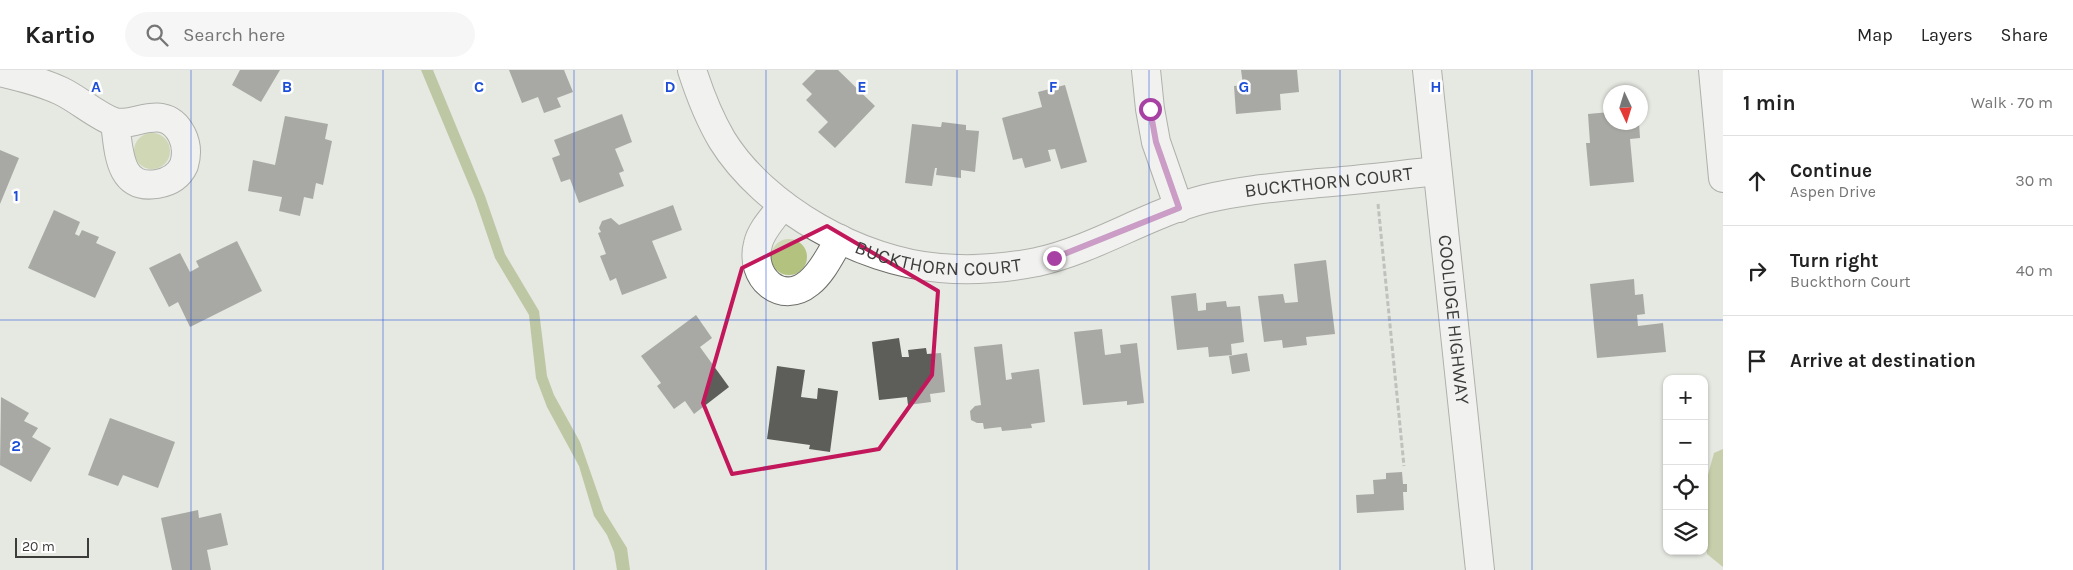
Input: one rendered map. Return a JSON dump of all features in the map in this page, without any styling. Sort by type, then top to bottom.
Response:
[{"type":"street","name":"BUCKTHORN COURT","points":[[692,70],[708,114],[724,142],[747,171],[783,206],[809,224],[878,255],[930,267],[971,269],[1002,267],[1054,258],[1179,208],[1218,196],[1258,189],[1437,171]]},
{"type":"street","points":[[1146,70],[1156,142],[1179,208]]},
{"type":"street","name":"COOLIDGE HIGHWAY","points":[[1427,70],[1480,570]]},
{"type":"street","points":[[1713,70],[1723,178]]},
{"type":"street","points":[[0,72],[41,83],[62,92],[115,122]]},
{"type":"street","points":[[783,206],[758,242],[756,254],[756,266],[762,279],[771,286],[783,290],[797,290],[808,284],[816,276],[840,239]]},
{"type":"path","points":[[1377,201],[1404,466]]},
{"type":"highlighted area","points":[[827,226],[938,291],[932,375],[879,449],[732,474],[703,403],[742,268]]},
{"type":"shaded area","points":[[421,70],[433,70],[485,196],[505,254],[539,311],[547,376],[554,395],[580,442],[604,511],[627,548],[630,570],[617,570],[614,552],[607,535],[594,516],[579,466],[547,407],[536,378],[529,315],[495,258],[475,199]]},
{"type":"shaded area","points":[[152,133],[165,138],[170,151],[165,164],[152,169],[139,164],[134,151],[139,138]]},
{"type":"shaded area","points":[[789,239],[801,245],[807,257],[801,269],[789,275],[777,269],[771,257],[777,245]]},
{"type":"shaded area","points":[[1723,449],[1723,567],[1708,555],[1708,475],[1714,453]]},
{"type":"building","points":[[240,70],[280,70],[261,102],[232,85]]},
{"type":"building","points":[[509,70],[564,70],[573,92],[557,98],[561,107],[544,113],[538,97],[522,103]]},
{"type":"building","points":[[816,70],[838,70],[875,106],[835,148],[818,132],[828,122],[806,100],[812,94],[802,84]]},
{"type":"building","points":[[1241,70],[1297,70],[1299,92],[1280,94],[1281,110],[1236,114],[1234,86],[1243,85]]},
{"type":"building","points":[[1065,85],[1087,162],[1061,169],[1055,149],[1048,150],[1051,161],[1025,168],[1022,158],[1013,160],[1002,118],[1042,107],[1038,92]]},
{"type":"building","points":[[1603,113],[1603,130],[1640,130],[1640,138],[1630,139],[1634,182],[1590,186],[1586,143],[1590,143],[1588,114]]},
{"type":"building","points":[[622,114],[632,142],[615,149],[624,171],[619,173],[624,186],[579,203],[570,179],[561,182],[552,158],[560,155],[554,140]]},
{"type":"building","points":[[285,116],[328,124],[325,139],[332,141],[323,185],[316,183],[313,199],[304,197],[300,216],[279,211],[282,197],[248,191],[253,160],[275,165]]},
{"type":"building","points":[[942,122],[966,125],[966,130],[979,131],[975,172],[961,170],[961,178],[936,175],[937,168],[935,168],[932,186],[905,183],[912,124],[941,127]]},
{"type":"building","points":[[0,150],[19,158],[0,204]]},
{"type":"building","points":[[673,205],[682,230],[652,241],[667,278],[622,295],[616,278],[610,281],[600,256],[606,254],[598,233],[601,232],[599,228],[602,221],[611,218],[619,225]]},
{"type":"building","points":[[54,210],[80,222],[75,234],[79,236],[82,230],[99,237],[96,243],[116,252],[95,298],[28,268]]},
{"type":"building","points":[[237,241],[262,291],[190,327],[178,302],[169,307],[149,268],[180,253],[190,272],[199,267],[196,261]]},
{"type":"building","points":[[1326,260],[1335,334],[1306,337],[1307,345],[1283,348],[1282,340],[1264,342],[1258,296],[1283,294],[1285,303],[1298,302],[1294,264]]},
{"type":"building","points":[[1634,279],[1635,295],[1643,294],[1645,314],[1637,315],[1638,326],[1663,323],[1666,352],[1597,358],[1590,284]]},
{"type":"building","points":[[1196,293],[1198,311],[1206,310],[1206,303],[1226,301],[1227,307],[1240,306],[1244,342],[1231,344],[1232,355],[1209,357],[1208,347],[1177,350],[1171,296]]},
{"type":"building","points":[[696,315],[712,338],[700,347],[729,387],[694,414],[685,401],[674,409],[657,386],[661,383],[641,356]]},
{"type":"building","points":[[1102,329],[1105,355],[1121,353],[1120,345],[1137,343],[1144,403],[1127,405],[1127,401],[1083,405],[1074,332]]},
{"type":"building","points":[[899,338],[902,357],[909,357],[908,350],[926,348],[927,354],[941,353],[945,392],[930,394],[931,402],[908,405],[907,397],[879,400],[872,342]]},
{"type":"building","points":[[1002,344],[1006,380],[1012,379],[1011,373],[1039,369],[1045,422],[1031,424],[1032,428],[1002,431],[1001,427],[984,429],[983,423],[971,420],[970,411],[975,406],[981,405],[974,347]]},
{"type":"building","points":[[1247,353],[1250,371],[1232,374],[1229,356]]},
{"type":"building","points":[[777,366],[805,370],[801,397],[817,399],[818,388],[838,391],[830,452],[809,449],[810,445],[767,439]]},
{"type":"building","points":[[1,397],[29,413],[24,421],[38,428],[32,437],[51,448],[31,482],[0,465]]},
{"type":"building","points":[[110,418],[175,442],[158,488],[123,475],[118,486],[88,475]]},
{"type":"building","points":[[1402,472],[1403,484],[1407,484],[1407,492],[1403,492],[1404,510],[1357,513],[1356,495],[1374,494],[1373,480],[1386,479],[1386,473]]},
{"type":"building","points":[[198,510],[199,518],[221,513],[228,545],[207,550],[211,570],[172,570],[161,518]]},
{"type":"route","points":[[1054,258],[1179,208],[1156,142],[1150,109]]}]
